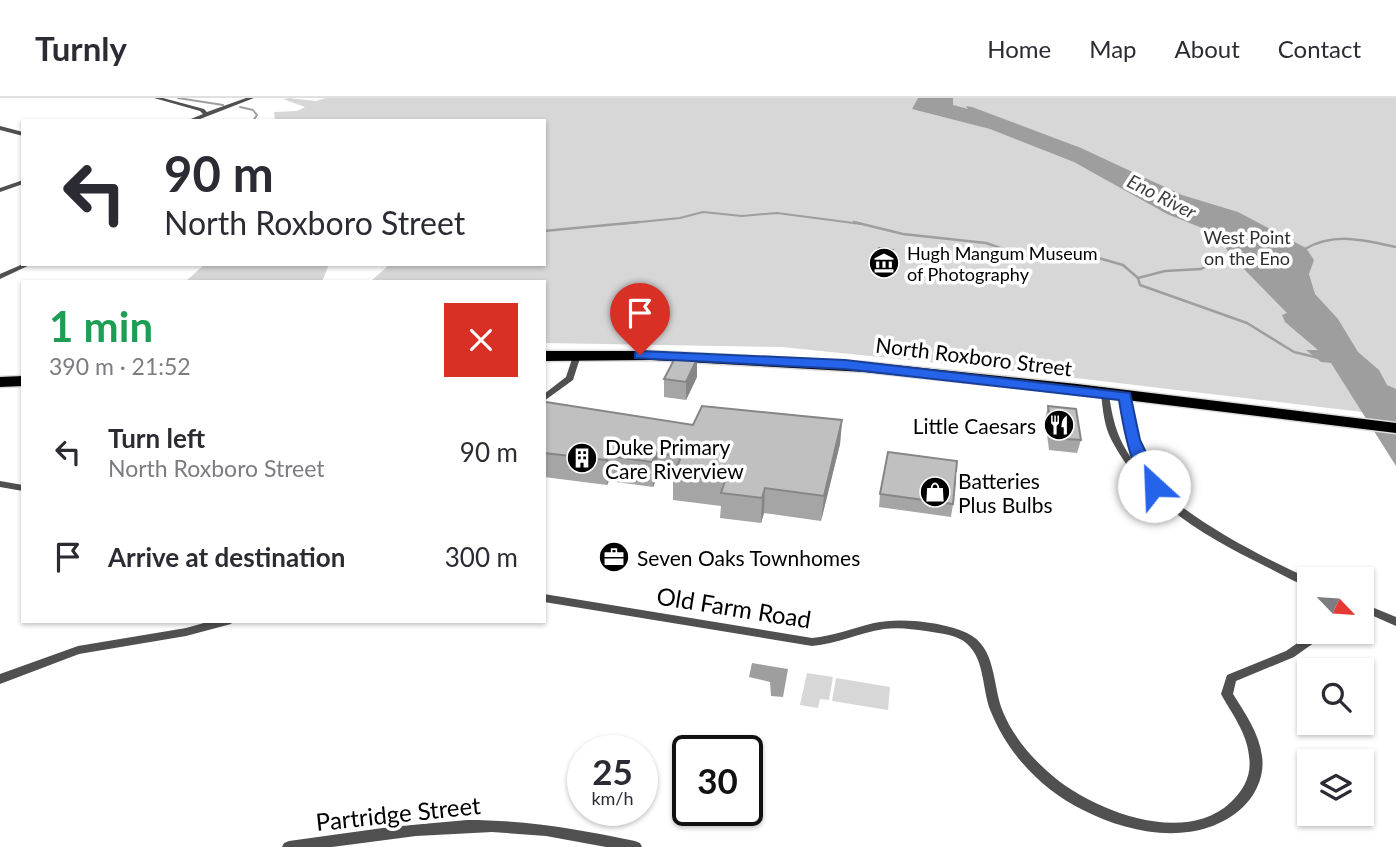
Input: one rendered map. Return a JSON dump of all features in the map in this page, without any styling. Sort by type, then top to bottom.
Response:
[{"type":"highway","name":"North Roxboro Street","points":[[546,356],[693,356],[845,365],[1396,428]]},
{"type":"highway","points":[[0,382],[21,381]]},
{"type":"street","points":[[157,98],[202,110],[206,114]]},
{"type":"street","points":[[194,119],[251,98]]},
{"type":"street","points":[[0,128],[21,133]]},
{"type":"street","points":[[0,190],[21,183]]},
{"type":"street","points":[[0,277],[25,266]]},
{"type":"street","points":[[546,396],[570,378],[577,355]]},
{"type":"street","points":[[1105,394],[1116,440],[1131,464],[1154,486],[1211,533],[1297,577]]},
{"type":"street","points":[[1125,397],[1132,440],[1154,486]]},
{"type":"street","points":[[0,484],[21,488]]},
{"type":"street","name":"Old Farm Road","points":[[546,598],[812,642],[830,641],[896,624],[947,630],[967,638],[984,653],[991,694],[1003,723],[1038,770],[1068,796],[1089,807],[1112,817],[1153,827],[1185,827],[1213,821],[1238,805],[1255,777],[1255,751],[1249,733],[1227,694],[1227,684],[1231,678],[1290,654],[1304,644]]},
{"type":"street","points":[[1374,612],[1396,622]]},
{"type":"street","points":[[0,679],[78,650],[186,632],[220,623]]},
{"type":"street","name":"Partridge Street","points":[[289,847],[435,827],[494,825],[542,829],[635,847]]},
{"type":"green space","name":"West Point on the Eno","points":[[1396,98],[1396,416],[1025,372],[782,347],[546,343],[546,280],[372,280],[388,266],[546,266],[546,119],[275,119],[274,112],[297,111],[305,107],[283,99]]},
{"type":"green space","points":[[203,266],[328,266],[323,280],[187,280]]},
{"type":"green space","points":[[807,673],[833,677],[829,700],[820,699],[818,708],[800,705]]},
{"type":"green space","points":[[836,678],[890,687],[888,710],[832,701]]},
{"type":"water","name":"Eno River","points":[[918,98],[953,98],[953,105],[968,109],[966,106],[972,107],[1081,148],[1182,195],[1238,212],[1306,248],[1314,260],[1309,274],[1315,294],[1338,319],[1358,352],[1379,370],[1387,385],[1396,389],[1396,466],[1331,363],[1321,362],[1306,350],[1318,350],[1285,322],[1282,315],[1287,313],[1240,265],[1228,260],[1230,255],[1221,239],[1212,232],[1167,214],[1074,162],[990,129],[912,109]]},
{"type":"water","points":[[752,663],[788,669],[783,697],[771,696],[770,682],[749,677]]},
{"type":"building","points":[[879,248],[893,250],[889,259],[874,257]]},
{"type":"building","points":[[676,356],[697,359],[686,382],[664,379]]},
{"type":"building","points":[[546,402],[693,425],[702,406],[842,420],[824,496],[765,488],[762,498],[721,493],[725,481],[673,476],[681,457],[657,453],[652,462],[608,456],[606,460],[546,453]]},
{"type":"building","points":[[1048,406],[1076,409],[1081,440],[1052,438]]},
{"type":"building","points":[[888,452],[957,461],[953,504],[880,494]]},
{"type":"waterway","points":[[178,98],[223,105]]},
{"type":"waterway","points":[[240,107],[253,110],[257,115],[254,119]]},
{"type":"waterway","points":[[620,224],[680,218],[703,212],[742,216],[777,213],[861,224]]},
{"type":"waterway","points":[[546,231],[639,222]]},
{"type":"waterway","points":[[854,222],[903,234],[986,243],[1024,256],[1095,257],[1123,265],[1138,278]]},
{"type":"waterway","points":[[1305,249],[1338,239],[1361,240],[1396,247]]},
{"type":"waterway","points":[[1138,278],[1165,271],[1201,269],[1233,253]]},
{"type":"waterway","points":[[1138,278],[1140,285],[1247,323],[1294,352],[1319,358]]},
{"type":"place","name":"Hugh Mangum Museum of Photography","points":[[884,263]]},
{"type":"place","name":"Little Caesars","points":[[1059,425]]},
{"type":"place","name":"Duke Primary Care Riverview","points":[[582,458]]},
{"type":"place","name":"Batteries Plus Bulbs","points":[[935,492]]},
{"type":"place","name":"Seven Oaks Townhomes","points":[[614,557]]},
{"type":"route","points":[[640,355],[845,365],[1125,397],[1132,440],[1154,486]]}]
